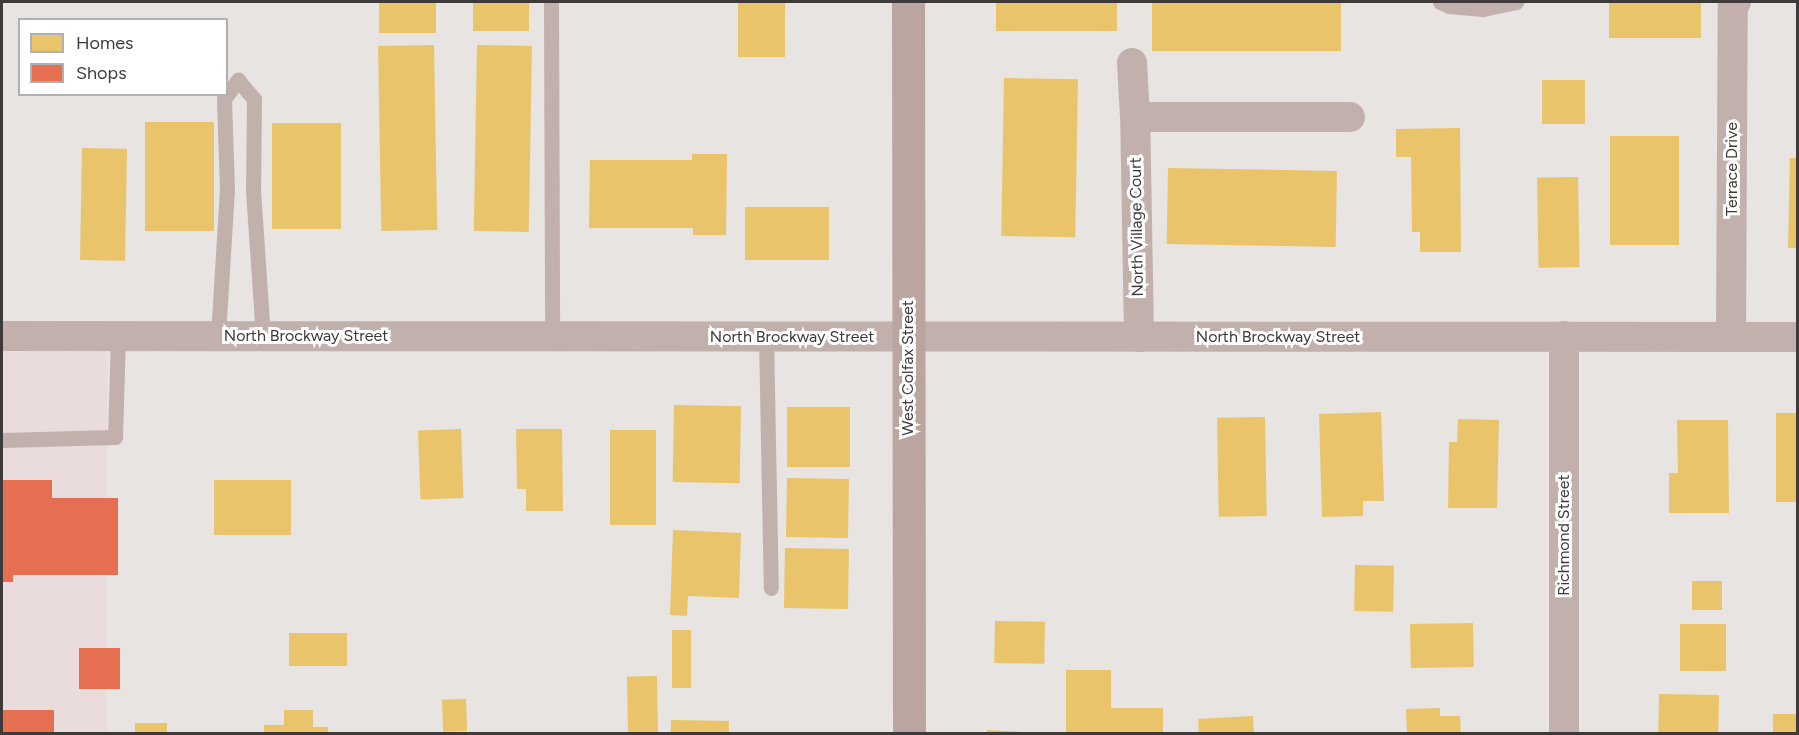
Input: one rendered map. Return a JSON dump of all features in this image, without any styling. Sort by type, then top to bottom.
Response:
[{"type":"street","name":"West Colfax Street","points":[[908,2],[909,734]]},
{"type":"street","name":"Terrace Drive","points":[[1731,337],[1733,6],[1736,2]]},
{"type":"street","name":"North Village Court","points":[[1132,63],[1136,117],[1138,337]]},
{"type":"street","points":[[1136,117],[1350,117]]},
{"type":"street","name":"North Brockway Street","points":[[2,336],[1797,337]]},
{"type":"street","name":"Richmond Street","points":[[1564,336],[1564,734]]},
{"type":"lane","points":[[551,2],[552,337]]},
{"type":"lane","points":[[1440,2],[1449,6],[1483,9],[1516,2]]},
{"type":"lane","points":[[228,94],[238,80],[254,99],[253,190],[263,336]]},
{"type":"lane","points":[[218,336],[226,190],[224,99],[226,96]]},
{"type":"lane","points":[[2,440],[115,437],[118,336]]},
{"type":"lane","points":[[766,337],[771,588]]},
{"type":"shaded area","points":[[2,336],[107,336],[107,733],[2,733]]},
{"type":"building: Homes","points":[[379,2],[436,2],[436,33],[379,33]]},
{"type":"building: Homes","points":[[473,2],[529,2],[529,31],[473,31]]},
{"type":"building: Homes","points":[[738,2],[785,2],[785,57],[738,57]]},
{"type":"building: Homes","points":[[996,2],[1117,2],[1117,31],[996,31]]},
{"type":"building: Homes","points":[[1152,2],[1341,2],[1341,51],[1152,51]]},
{"type":"building: Homes","points":[[1609,2],[1701,2],[1701,38],[1609,38]]},
{"type":"building: Homes","points":[[434,45],[437,230],[381,231],[378,46]]},
{"type":"building: Homes","points":[[477,45],[532,46],[529,232],[474,231]]},
{"type":"building: Homes","points":[[1004,78],[1078,79],[1075,237],[1001,236]]},
{"type":"building: Homes","points":[[1542,80],[1585,80],[1585,124],[1542,124]]},
{"type":"building: Homes","points":[[145,122],[214,122],[214,231],[145,231]]},
{"type":"building: Homes","points":[[272,123],[341,123],[341,229],[272,229]]},
{"type":"building: Homes","points":[[1460,128],[1461,252],[1420,252],[1420,232],[1412,232],[1411,157],[1396,157],[1396,129]]},
{"type":"building: Homes","points":[[1610,136],[1679,136],[1679,245],[1610,245]]},
{"type":"building: Homes","points":[[82,148],[127,149],[125,261],[80,260]]},
{"type":"building: Homes","points":[[692,154],[727,154],[726,235],[693,235],[693,228],[589,228],[590,160],[692,160]]},
{"type":"building: Homes","points":[[1790,158],[1798,158],[1798,248],[1788,248]]},
{"type":"building: Homes","points":[[1168,168],[1337,171],[1336,247],[1167,244]]},
{"type":"building: Homes","points":[[1578,177],[1580,267],[1539,268],[1537,178]]},
{"type":"building: Homes","points":[[745,207],[829,207],[829,260],[745,260]]},
{"type":"building: Homes","points":[[674,405],[741,406],[740,483],[673,482]]},
{"type":"building: Homes","points":[[787,407],[850,407],[850,467],[787,467]]},
{"type":"building: Homes","points":[[1381,412],[1384,501],[1363,501],[1363,516],[1322,517],[1319,414]]},
{"type":"building: Homes","points":[[1776,413],[1798,413],[1798,502],[1776,502]]},
{"type":"building: Homes","points":[[1265,417],[1267,516],[1219,517],[1217,418]]},
{"type":"building: Homes","points":[[1458,419],[1499,420],[1497,508],[1448,508],[1449,442],[1457,442]]},
{"type":"building: Homes","points":[[1677,420],[1728,420],[1729,513],[1669,513],[1669,473],[1678,473]]},
{"type":"building: Homes","points":[[461,429],[463,498],[420,499],[418,431]]},
{"type":"building: Homes","points":[[516,429],[562,429],[563,511],[526,511],[526,489],[517,489]]},
{"type":"building: Homes","points":[[610,430],[656,430],[656,525],[610,525]]},
{"type":"building: Homes","points":[[787,478],[849,479],[848,538],[786,537]]},
{"type":"building: Homes","points":[[214,480],[291,480],[291,535],[214,535]]},
{"type":"building: Homes","points":[[673,530],[741,533],[739,598],[688,596],[687,616],[670,615]]},
{"type":"building: Homes","points":[[785,548],[849,549],[848,609],[784,608]]},
{"type":"building: Homes","points":[[1355,565],[1394,566],[1393,612],[1354,611]]},
{"type":"building: Homes","points":[[1692,581],[1722,581],[1722,610],[1692,610]]},
{"type":"building: Homes","points":[[995,621],[1045,622],[1044,664],[994,663]]},
{"type":"building: Homes","points":[[1473,623],[1474,667],[1411,668],[1410,624]]},
{"type":"building: Homes","points":[[1680,624],[1726,624],[1726,671],[1680,671]]},
{"type":"building: Homes","points":[[672,630],[691,630],[691,688],[672,688]]},
{"type":"building: Homes","points":[[289,633],[347,633],[347,666],[289,666]]},
{"type":"building: Homes","points":[[1066,670],[1111,670],[1111,708],[1163,708],[1163,734],[1066,734]]},
{"type":"building: Homes","points":[[657,676],[658,734],[628,734],[627,677]]},
{"type":"building: Homes","points":[[1659,694],[1719,695],[1718,734],[1658,734]]},
{"type":"building: Homes","points":[[466,699],[467,731],[443,732],[442,700]]},
{"type":"building: Homes","points":[[1440,708],[1440,716],[1460,716],[1461,734],[1407,734],[1406,709]]},
{"type":"building: Homes","points":[[284,710],[313,710],[313,727],[328,727],[328,734],[264,734],[264,725],[284,725]]},
{"type":"building: Homes","points":[[1773,714],[1798,714],[1798,734],[1773,734]]},
{"type":"building: Homes","points":[[1253,716],[1254,734],[1199,734],[1198,719]]},
{"type":"building: Homes","points":[[671,720],[729,721],[729,734],[671,734]]},
{"type":"building: Homes","points":[[135,723],[167,723],[167,734],[135,734]]},
{"type":"building: Homes","points":[[987,730],[1026,732],[1026,734],[987,734]]},
{"type":"building: Shops","points":[[2,480],[52,480],[52,498],[118,498],[118,575],[13,575],[13,582],[2,582]]},
{"type":"building: Shops","points":[[79,648],[120,648],[120,689],[79,689]]},
{"type":"building: Shops","points":[[2,710],[54,710],[54,734],[2,734]]}]
